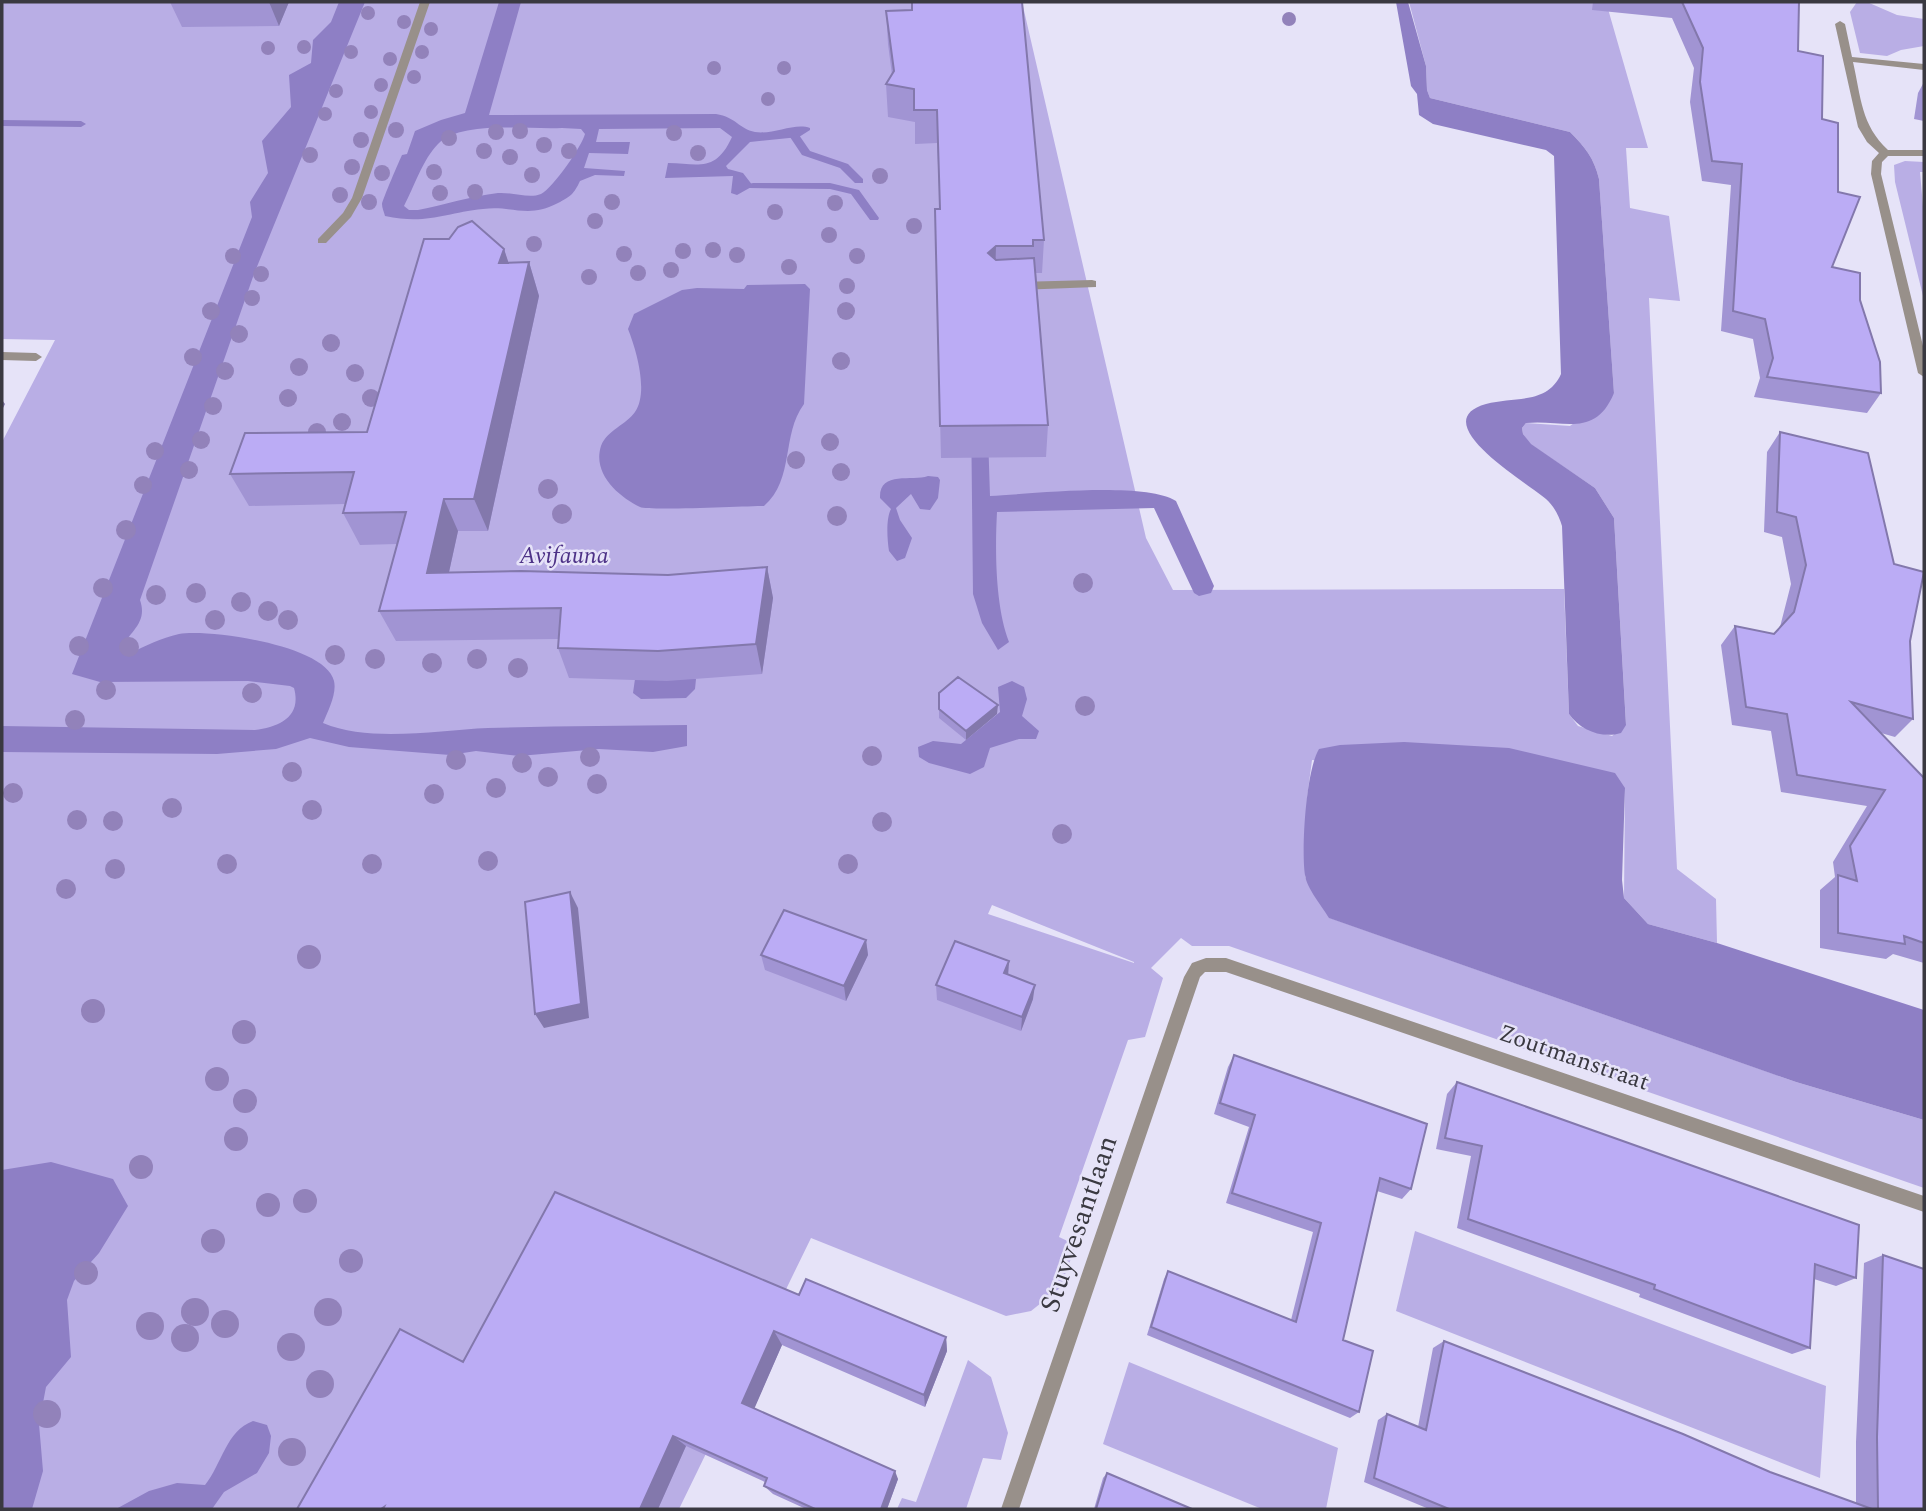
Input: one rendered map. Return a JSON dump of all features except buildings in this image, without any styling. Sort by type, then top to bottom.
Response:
[{"type":"street","points":[[322,241],[347,215],[357,198],[425,2]]},
{"type":"street","points":[[1840,24],[1863,127],[1871,140],[1885,153],[1924,153]]},
{"type":"street","points":[[1848,59],[1924,67]]},
{"type":"street","points":[[1885,153],[1877,161],[1877,174],[1924,373]]},
{"type":"street","points":[[1006,286],[1092,284]]},
{"type":"street","points":[[2,356],[36,356]]},
{"type":"street","name":"Zoutmanstraat","points":[[1206,963],[1226,965],[1924,1205]]},
{"type":"street","name":"Stuyvesantlaan","points":[[1010,1509],[1194,971],[1206,963]]},
{"type":"green space","name":"Avifauna","points":[[2,2],[1022,2],[1146,538],[1173,590],[1564,589],[1569,714],[1578,726],[1612,736],[1626,724],[1614,518],[1595,488],[1530,444],[1522,428],[1526,423],[1570,426],[1614,393],[1599,179],[1588,153],[1570,132],[1430,98],[1426,66],[1409,2],[1606,2],[1648,148],[1626,148],[1630,208],[1669,216],[1680,301],[1649,298],[1677,869],[1716,899],[1717,943],[1648,924],[1624,898],[1625,789],[1312,760],[1307,798],[1305,877],[1330,918],[1796,1082],[1924,1120],[1924,1188],[1229,946],[1192,946],[1181,938],[1151,968],[1163,978],[1145,1037],[1128,1040],[1059,1237],[1076,1245],[1060,1288],[1031,1311],[1006,1316],[811,1238],[679,1509],[2,1509],[2,442],[55,340],[2,339]],"holes":[[[992,905],[1134,963],[988,914]]]},
{"type":"green space","points":[[1857,2],[1867,2],[1897,15],[1924,19],[1924,46],[1901,50],[1887,56],[1860,53],[1850,12]]},
{"type":"green space","points":[[1905,161],[1924,162],[1924,172],[1920,172],[1924,218],[1924,300],[1895,182],[1894,165]]},
{"type":"green space","points":[[1415,1231],[1826,1386],[1820,1478],[1396,1311]]},
{"type":"green space","points":[[968,1360],[991,1377],[1008,1433],[1001,1460],[983,1458],[966,1509],[897,1509],[902,1498],[916,1502]]},
{"type":"green space","points":[[1129,1362],[1338,1448],[1326,1509],[1262,1509],[1103,1444]]},
{"type":"shaded area","points":[[339,2],[365,2],[254,274],[140,600],[140,621],[121,649],[123,654],[172,636],[194,633],[240,637],[290,649],[326,668],[335,686],[323,723],[342,729],[405,734],[488,728],[687,725],[687,746],[653,752],[599,749],[519,756],[476,751],[450,755],[349,747],[310,738],[276,749],[217,754],[2,752],[2,726],[255,730],[280,723],[292,713],[296,698],[294,688],[290,686],[248,681],[100,682],[72,674],[252,217],[250,202],[268,173],[262,141],[291,107],[289,75],[311,63],[313,40],[331,22]]},
{"type":"shaded area","points":[[499,2],[521,2],[489,115],[716,114],[755,132],[798,127],[810,130],[799,137],[750,142],[726,166],[743,173],[753,186],[737,195],[731,193],[733,176],[665,178],[668,163],[706,164],[720,156],[732,137],[720,128],[599,129],[596,142],[630,142],[628,154],[589,153],[584,168],[625,171],[624,176],[595,175],[580,181],[569,197],[547,208],[529,211],[493,208],[424,219],[385,216],[383,201],[402,155],[407,154],[415,131],[465,113]],"holes":[[[479,129],[581,129],[585,134],[579,148],[559,176],[541,194],[531,196],[498,193],[418,210],[409,210],[404,206],[428,157],[438,144],[449,137]]]},
{"type":"shaded area","points":[[1396,2],[1408,2],[1426,66],[1430,98],[1570,132],[1588,153],[1597,172],[1614,393],[1606,407],[1588,422],[1526,423],[1522,428],[1531,444],[1595,488],[1614,518],[1626,725],[1621,733],[1606,735],[1592,732],[1579,725],[1569,714],[1562,526],[1558,515],[1546,499],[1486,453],[1473,438],[1466,424],[1470,413],[1486,404],[1529,398],[1547,391],[1561,374],[1554,156],[1546,150],[1433,124],[1419,115],[1417,94],[1411,86]]},
{"type":"shaded area","points":[[805,284],[810,289],[804,404],[792,429],[780,483],[764,506],[647,508],[632,503],[616,491],[604,475],[599,456],[604,440],[631,417],[639,404],[640,370],[628,329],[634,314],[682,290]]},
{"type":"shaded area","points":[[970,312],[984,313],[990,496],[1114,490],[1139,491],[1176,501],[1214,586],[1211,593],[1199,596],[1194,593],[1154,508],[997,512],[996,560],[999,595],[1009,642],[998,650],[982,623],[973,594]]},
{"type":"shaded area","points":[[938,477],[940,480],[938,498],[930,510],[920,509],[911,494],[896,508],[900,520],[912,538],[905,558],[897,561],[889,551],[887,535],[891,509],[880,498],[881,489],[891,480]]},
{"type":"shaded area","points":[[635,679],[696,679],[695,689],[686,698],[641,699],[633,693]]},
{"type":"shaded area","points":[[1012,681],[1024,687],[1027,699],[1022,716],[1039,731],[1036,739],[1019,739],[990,748],[984,767],[970,774],[929,763],[919,757],[918,747],[933,741],[961,744],[1000,712],[998,687]]},
{"type":"shaded area","points":[[1404,742],[1509,748],[1615,773],[1625,788],[1622,880],[1624,898],[1648,924],[1717,943],[1924,1010],[1924,1120],[1796,1082],[1329,918],[1309,886],[1304,863],[1306,810],[1311,774],[1319,749],[1340,745]]},
{"type":"shaded area","points":[[51,1162],[113,1179],[128,1206],[99,1253],[74,1281],[67,1300],[71,1357],[46,1387],[39,1424],[43,1471],[32,1509],[2,1509],[2,1170]]},
{"type":"shaded area","points":[[253,1421],[267,1425],[271,1436],[269,1453],[257,1473],[224,1492],[212,1509],[116,1509],[149,1491],[177,1483],[205,1485],[236,1432]]},
{"type":"waterway","points":[[2,123],[81,124]]},
{"type":"waterway","points":[[795,137],[806,153],[844,166],[859,181]]},
{"type":"waterway","points":[[753,186],[830,186],[855,192],[874,218]]}]
